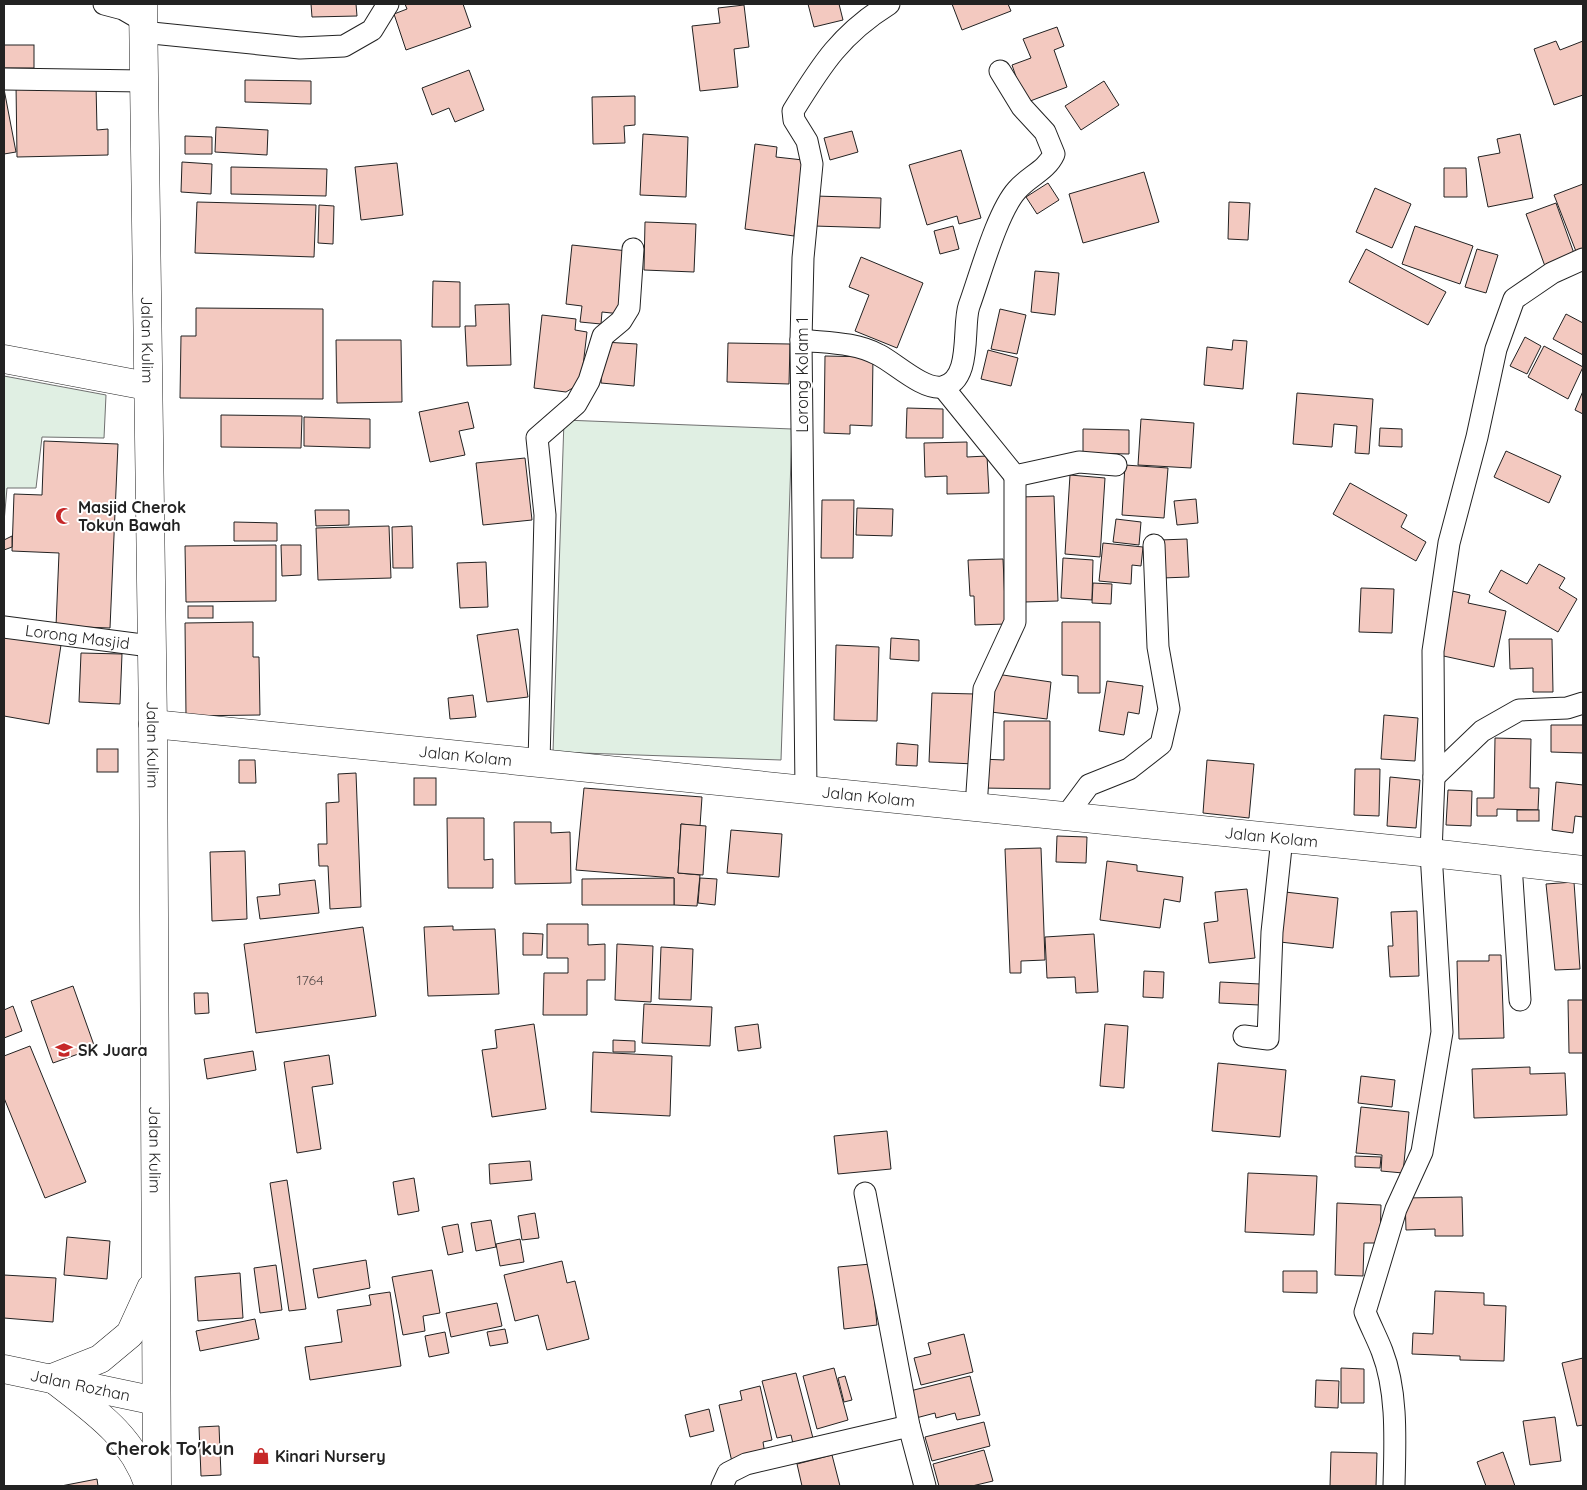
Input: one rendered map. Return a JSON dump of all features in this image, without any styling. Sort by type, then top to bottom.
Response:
[{"type":"main road","name":"Jalan Kulim","points":[[142,19],[152,724],[157,1486]]},
{"type":"main road","points":[[4,359],[148,386]]},
{"type":"main road","name":"Jalan Kolam","points":[[152,724],[1583,870]]},
{"type":"main road","points":[[52,1378],[100,1359],[130,1334],[155,1277]]},
{"type":"main road","name":"Jalan Rozhan","points":[[4,1369],[156,1401]]},
{"type":"main road","points":[[52,1378],[114,1427],[142,1466],[149,1486]]},
{"type":"street","points":[[104,4],[123,9],[142,19],[300,48],[344,46],[372,30],[388,4]]},
{"type":"street","name":"Lorong Kolam 1","points":[[806,790],[801,340],[803,258],[812,164],[806,141],[794,120],[793,111],[820,66],[848,33],[889,4]]},
{"type":"street","points":[[801,340],[851,345],[878,354],[929,386],[943,387],[958,375],[966,347],[967,312],[999,223],[1016,191],[1049,164],[1054,154],[1044,132],[1022,107],[1000,70]]},
{"type":"street","points":[[4,79],[143,82]]},
{"type":"street","points":[[539,763],[545,515],[537,438],[576,404],[589,381],[603,336],[621,322],[629,308],[633,249]]},
{"type":"street","points":[[1394,1486],[1395,1448],[1390,1383],[1383,1353],[1365,1312],[1396,1209],[1422,1152],[1442,1032],[1431,853],[1434,777],[1433,650],[1451,533],[1477,437],[1496,349],[1514,299],[1552,273],[1583,260]]},
{"type":"street","points":[[943,387],[1015,476],[1015,622],[984,689],[976,807]]},
{"type":"street","points":[[1015,476],[1079,462],[1116,465]]},
{"type":"street","points":[[1066,816],[1089,785],[1129,769],[1161,744],[1169,709],[1158,647],[1154,545]]},
{"type":"street","name":"Lorong Masjid","points":[[4,627],[150,646]]},
{"type":"street","points":[[1434,777],[1482,731],[1519,710],[1567,708],[1583,703]]},
{"type":"street","points":[[1244,1036],[1268,1038],[1272,932],[1282,838]]},
{"type":"street","points":[[1511,864],[1520,1000]]},
{"type":"street","points":[[865,1193],[910,1426],[925,1486]]},
{"type":"street","points":[[722,1486],[728,1473],[746,1464],[910,1426]]},
{"type":"green space","points":[[4,376],[106,395],[104,438],[42,437],[36,488],[7,488],[4,522]]},
{"type":"green space","points":[[564,420],[792,429],[781,760],[553,752]]},
{"type":"building","points":[[311,4],[356,4],[357,16],[312,17]]},
{"type":"building","points":[[405,4],[463,4],[471,27],[406,50],[394,14],[407,9]]},
{"type":"building","points":[[808,4],[839,4],[843,20],[814,27]]},
{"type":"building","points":[[952,4],[1008,4],[1011,11],[962,30]]},
{"type":"building","points":[[744,5],[749,47],[734,49],[738,87],[700,91],[692,26],[720,23],[718,8]]},
{"type":"building","points":[[1057,27],[1064,46],[1054,50],[1067,87],[1025,103],[1012,65],[1031,58],[1023,39]]},
{"type":"building","points":[[1556,41],[1560,50],[1583,41],[1583,95],[1554,105],[1534,49]]},
{"type":"building","points":[[4,45],[34,45],[34,68],[4,68]]},
{"type":"building","points":[[469,70],[484,110],[455,122],[449,108],[432,115],[422,88]]},
{"type":"building","points":[[245,80],[311,81],[311,104],[245,102]]},
{"type":"building","points":[[1104,81],[1119,105],[1081,130],[1065,106]]},
{"type":"building","points":[[96,84],[97,130],[108,129],[108,155],[17,157],[16,85]]},
{"type":"building","points":[[4,89],[16,152],[4,154]]},
{"type":"building","points":[[635,96],[635,125],[624,126],[625,143],[593,144],[592,97]]},
{"type":"building","points":[[216,127],[268,130],[267,155],[215,152]]},
{"type":"building","points":[[852,131],[858,152],[830,160],[824,138]]},
{"type":"building","points":[[643,134],[688,137],[686,197],[640,195]]},
{"type":"building","points":[[1520,134],[1533,198],[1488,207],[1478,157],[1500,153],[1497,139]]},
{"type":"building","points":[[185,136],[212,137],[212,154],[185,154]]},
{"type":"building","points":[[755,144],[777,147],[776,157],[803,160],[794,236],[745,229]]},
{"type":"building","points":[[961,150],[981,218],[959,224],[957,216],[927,225],[909,165]]},
{"type":"building","points":[[182,162],[212,164],[211,194],[181,192]]},
{"type":"building","points":[[397,163],[403,215],[361,220],[355,167]]},
{"type":"building","points":[[231,167],[327,169],[326,196],[231,194]]},
{"type":"building","points":[[1444,168],[1466,168],[1467,197],[1444,197]]},
{"type":"building","points":[[1144,172],[1159,222],[1083,243],[1069,194]]},
{"type":"building","points":[[1048,183],[1059,200],[1037,214],[1026,197]]},
{"type":"building","points":[[1583,184],[1583,252],[1577,254],[1554,195]]},
{"type":"building","points":[[1375,188],[1411,204],[1392,248],[1356,232]]},
{"type":"building","points":[[815,196],[881,198],[880,228],[814,226]]},
{"type":"building","points":[[197,202],[316,205],[314,257],[195,253]]},
{"type":"building","points":[[1229,202],[1250,203],[1248,240],[1228,239]]},
{"type":"building","points":[[1556,203],[1576,259],[1546,269],[1526,214]]},
{"type":"building","points":[[319,205],[334,206],[333,244],[318,243]]},
{"type":"building","points":[[645,222],[696,224],[694,272],[644,270]]},
{"type":"building","points":[[953,226],[959,249],[940,254],[934,231]]},
{"type":"building","points":[[1415,226],[1473,246],[1460,284],[1402,264]]},
{"type":"building","points":[[572,245],[628,251],[621,314],[602,312],[601,324],[580,322],[582,306],[566,304]]},
{"type":"building","points":[[1366,249],[1446,292],[1428,325],[1349,282]]},
{"type":"building","points":[[1477,249],[1498,255],[1486,293],[1465,287]]},
{"type":"building","points":[[861,257],[923,283],[897,348],[855,331],[869,295],[849,287]]},
{"type":"building","points":[[1035,271],[1059,273],[1055,315],[1031,312]]},
{"type":"building","points":[[433,281],[460,282],[460,327],[432,327]]},
{"type":"building","points":[[509,304],[511,365],[467,366],[465,326],[476,326],[475,305]]},
{"type":"building","points":[[196,308],[323,309],[323,399],[180,398],[181,336],[196,336]]},
{"type":"building","points":[[1000,309],[1026,315],[1017,354],[991,349]]},
{"type":"building","points":[[1566,314],[1583,323],[1583,355],[1553,339]]},
{"type":"building","points":[[542,315],[576,319],[575,330],[587,332],[581,383],[566,392],[534,388]]},
{"type":"building","points":[[1525,337],[1541,346],[1527,374],[1510,366]]},
{"type":"building","points":[[336,340],[401,340],[402,402],[337,403]]},
{"type":"building","points":[[1233,340],[1247,341],[1243,389],[1204,385],[1207,347],[1232,350]]},
{"type":"building","points":[[604,342],[637,344],[634,386],[601,383]]},
{"type":"building","points":[[728,343],[790,344],[789,384],[727,382]]},
{"type":"building","points":[[1544,346],[1583,367],[1568,399],[1528,377]]},
{"type":"building","points":[[988,350],[1018,358],[1011,386],[981,379]]},
{"type":"building","points":[[825,356],[873,357],[872,426],[850,425],[850,434],[824,433]]},
{"type":"building","points":[[1583,391],[1583,414],[1575,410]]},
{"type":"building","points":[[1297,393],[1373,399],[1369,454],[1355,453],[1357,426],[1334,424],[1332,447],[1293,444]]},
{"type":"building","points":[[468,402],[474,428],[459,431],[465,455],[430,462],[419,412]]},
{"type":"building","points":[[907,408],[943,409],[943,438],[906,438]]},
{"type":"building","points":[[221,415],[302,416],[301,448],[221,447]]},
{"type":"building","points":[[304,417],[370,419],[370,448],[304,446]]},
{"type":"building","points":[[1141,419],[1194,423],[1191,468],[1138,465]]},
{"type":"building","points":[[1380,428],[1402,429],[1402,447],[1379,446]]},
{"type":"building","points":[[1083,429],[1129,430],[1129,454],[1083,453]]},
{"type":"building","name":"Masjid Cherok Tokun Bawah","points":[[44,441],[118,444],[110,628],[56,626],[59,553],[12,551],[14,494],[42,495]]},
{"type":"building","points":[[967,442],[967,457],[987,456],[989,493],[947,494],[947,476],[925,477],[924,443]]},
{"type":"building","points":[[1506,451],[1561,476],[1549,503],[1494,477]]},
{"type":"building","points":[[525,458],[532,520],[483,525],[476,463]]},
{"type":"building","points":[[1125,465],[1168,468],[1164,518],[1122,515]]},
{"type":"building","points":[[1070,475],[1105,478],[1100,557],[1065,554]]},
{"type":"building","points":[[1350,483],[1407,515],[1401,527],[1426,542],[1416,561],[1333,514]]},
{"type":"building","points":[[1054,496],[1058,601],[1024,602],[1020,497]]},
{"type":"building","points":[[1196,499],[1198,523],[1177,525],[1174,501]]},
{"type":"building","points":[[822,500],[854,500],[853,558],[821,558]]},
{"type":"building","points":[[857,508],[893,509],[892,536],[856,535]]},
{"type":"building","points":[[315,510],[349,510],[349,525],[316,526]]},
{"type":"building","points":[[1116,519],[1141,522],[1139,545],[1113,542]]},
{"type":"building","points":[[234,522],[277,523],[277,541],[234,541]]},
{"type":"building","points":[[389,526],[391,578],[318,580],[316,528]]},
{"type":"building","points":[[412,526],[413,568],[393,568],[392,527]]},
{"type":"building","points":[[12,536],[12,547],[4,550],[4,540]]},
{"type":"building","points":[[1187,539],[1189,577],[1162,578],[1160,540]]},
{"type":"building","points":[[1103,543],[1143,547],[1141,566],[1132,565],[1131,584],[1099,581]]},
{"type":"building","points":[[276,545],[276,601],[186,602],[185,546]]},
{"type":"building","points":[[281,545],[301,545],[301,575],[282,576]]},
{"type":"building","points":[[1063,558],[1093,560],[1092,600],[1061,598]]},
{"type":"building","points":[[1003,559],[1006,624],[975,625],[974,596],[970,596],[968,560]]},
{"type":"building","points":[[486,562],[488,607],[460,608],[457,563]]},
{"type":"building","points":[[1539,564],[1565,578],[1559,588],[1577,599],[1558,632],[1489,592],[1501,570],[1527,584]]},
{"type":"building","points":[[1093,583],[1112,584],[1111,604],[1092,603]]},
{"type":"building","points":[[1361,588],[1394,589],[1392,633],[1359,632]]},
{"type":"building","points":[[1452,591],[1470,595],[1468,603],[1506,611],[1494,667],[1439,655]]},
{"type":"building","points":[[188,606],[213,606],[213,618],[188,618]]},
{"type":"building","points":[[253,622],[253,657],[259,657],[260,715],[186,716],[185,623]]},
{"type":"building","points":[[1062,622],[1100,622],[1100,693],[1078,693],[1078,676],[1062,675]]},
{"type":"building","points":[[518,629],[528,697],[487,702],[477,635]]},
{"type":"building","points":[[4,635],[61,645],[49,724],[4,716]]},
{"type":"building","points":[[891,638],[919,640],[919,661],[890,659]]},
{"type":"building","points":[[1509,639],[1552,639],[1553,692],[1533,692],[1533,668],[1510,669]]},
{"type":"building","points":[[836,645],[879,647],[877,721],[834,720]]},
{"type":"building","points":[[81,653],[122,654],[120,704],[79,702]]},
{"type":"building","points":[[996,674],[1051,682],[1047,719],[991,712]]},
{"type":"building","points":[[1107,681],[1143,686],[1139,714],[1128,712],[1124,735],[1099,731]]},
{"type":"building","points":[[932,693],[976,694],[975,764],[929,762]]},
{"type":"building","points":[[473,695],[476,717],[450,719],[448,698]]},
{"type":"building","points":[[1384,715],[1418,718],[1415,761],[1381,759]]},
{"type":"building","points":[[1004,721],[1050,721],[1050,789],[981,788],[981,759],[1004,760]]},
{"type":"building","points":[[1551,725],[1583,725],[1583,753],[1551,752]]},
{"type":"building","points":[[1495,738],[1531,739],[1530,788],[1539,788],[1538,810],[1497,809],[1497,816],[1477,816],[1477,798],[1494,798]]},
{"type":"building","points":[[897,743],[918,745],[917,766],[896,765]]},
{"type":"building","points":[[97,749],[118,749],[118,772],[97,772]]},
{"type":"building","points":[[239,760],[255,760],[256,783],[239,783]]},
{"type":"building","points":[[1207,760],[1254,764],[1249,818],[1203,813]]},
{"type":"building","points":[[1355,769],[1380,769],[1379,816],[1354,815]]},
{"type":"building","points":[[356,773],[361,907],[330,909],[328,866],[319,866],[318,844],[327,844],[326,803],[339,802],[338,774]]},
{"type":"building","points":[[1390,777],[1420,780],[1416,828],[1387,826]]},
{"type":"building","points":[[414,778],[436,778],[436,805],[414,805]]},
{"type":"building","points":[[1556,782],[1583,785],[1583,817],[1575,816],[1573,833],[1552,830]]},
{"type":"building","points":[[584,788],[702,797],[700,826],[681,824],[678,873],[700,875],[697,906],[674,905],[674,878],[576,870]]},
{"type":"building","points":[[1448,790],[1472,791],[1471,826],[1446,825]]},
{"type":"building","points":[[1517,810],[1539,810],[1539,821],[1517,821]]},
{"type":"building","points":[[447,818],[484,818],[484,860],[493,859],[493,888],[448,888]]},
{"type":"building","points":[[514,822],[551,822],[551,833],[570,832],[571,883],[515,884]]},
{"type":"building","points":[[681,824],[706,826],[703,875],[678,873]]},
{"type":"building","points":[[731,830],[782,834],[779,877],[727,873]]},
{"type":"building","points":[[1057,836],[1087,837],[1086,863],[1056,862]]},
{"type":"building","points":[[1041,848],[1045,960],[1021,961],[1021,973],[1010,973],[1005,849]]},
{"type":"building","points":[[245,851],[247,919],[212,921],[210,852]]},
{"type":"building","points":[[1107,861],[1137,865],[1137,871],[1183,877],[1180,902],[1164,899],[1160,928],[1100,920]]},
{"type":"building","points":[[674,878],[674,905],[582,905],[582,879]]},
{"type":"building","points":[[700,878],[717,879],[715,905],[698,903]]},
{"type":"building","points":[[315,880],[319,913],[260,919],[257,897],[280,895],[279,884]]},
{"type":"building","points":[[1574,882],[1580,969],[1555,970],[1546,884]]},
{"type":"building","points":[[1247,889],[1255,958],[1209,963],[1204,923],[1218,921],[1215,892]]},
{"type":"building","points":[[1285,892],[1338,898],[1333,948],[1280,942]]},
{"type":"building","points":[[1417,911],[1419,976],[1390,977],[1388,946],[1393,946],[1391,912]]},
{"type":"building","points":[[547,924],[588,924],[588,945],[605,944],[605,980],[587,980],[587,1015],[543,1015],[544,973],[568,973],[568,958],[547,958]]},
{"type":"building","points":[[453,926],[453,930],[495,929],[499,994],[428,996],[424,927]]},
{"type":"building","points":[[363,927],[376,1016],[256,1033],[244,944]]},
{"type":"building","points":[[523,933],[543,934],[542,955],[523,955]]},
{"type":"building","points":[[1094,934],[1098,992],[1076,993],[1075,977],[1047,978],[1045,937]]},
{"type":"building","points":[[617,944],[653,946],[651,1002],[615,1000]]},
{"type":"building","points":[[661,947],[693,949],[691,1000],[659,999]]},
{"type":"building","points":[[1489,955],[1501,955],[1504,1038],[1459,1039],[1457,961],[1489,961]]},
{"type":"building","points":[[1144,971],[1164,972],[1163,998],[1143,997]]},
{"type":"building","points":[[1220,982],[1260,984],[1259,1005],[1219,1003]]},
{"type":"building","points":[[73,986],[95,1048],[53,1063],[31,1001]]},
{"type":"building","points":[[194,993],[208,993],[209,1013],[195,1014]]},
{"type":"building","points":[[1568,1000],[1583,1000],[1583,1053],[1569,1053]]},
{"type":"building","points":[[644,1004],[712,1007],[710,1046],[642,1043]]},
{"type":"building","points":[[13,1006],[22,1031],[4,1038],[4,1010]]},
{"type":"building","points":[[534,1024],[546,1109],[492,1117],[482,1050],[497,1048],[495,1030]]},
{"type":"building","points":[[758,1024],[761,1048],[738,1051],[735,1027]]},
{"type":"building","points":[[1105,1024],[1128,1026],[1124,1088],[1100,1086]]},
{"type":"building","points":[[613,1040],[635,1041],[635,1052],[613,1052]]},
{"type":"building","points":[[30,1046],[86,1182],[45,1198],[4,1098],[4,1056]]},
{"type":"building","points":[[253,1051],[256,1070],[207,1079],[204,1059]]},
{"type":"building","points":[[593,1052],[672,1056],[670,1116],[591,1112]]},
{"type":"building","points":[[329,1055],[333,1084],[312,1087],[321,1149],[297,1153],[284,1062]]},
{"type":"building","points":[[1218,1063],[1286,1070],[1280,1137],[1212,1131]]},
{"type":"building","points":[[1530,1067],[1530,1074],[1565,1073],[1567,1115],[1474,1118],[1472,1069]]},
{"type":"building","points":[[1361,1076],[1395,1080],[1392,1107],[1358,1103]]},
{"type":"building","points":[[1361,1107],[1409,1112],[1403,1173],[1381,1171],[1382,1155],[1356,1153]]},
{"type":"building","points":[[887,1131],[891,1169],[838,1174],[834,1136]]},
{"type":"building","points":[[1355,1156],[1381,1157],[1380,1168],[1355,1167]]},
{"type":"building","points":[[530,1161],[532,1180],[490,1184],[489,1164]]},
{"type":"building","points":[[1248,1173],[1317,1176],[1314,1235],[1245,1232]]},
{"type":"building","points":[[414,1178],[419,1211],[398,1215],[393,1182]]},
{"type":"building","points":[[287,1180],[306,1309],[289,1311],[270,1183]]},
{"type":"building","points":[[1462,1197],[1463,1236],[1435,1236],[1435,1229],[1406,1230],[1405,1198]]},
{"type":"building","points":[[1337,1203],[1381,1205],[1380,1243],[1364,1243],[1363,1276],[1335,1275]]},
{"type":"building","points":[[535,1213],[539,1238],[522,1240],[518,1216]]},
{"type":"building","points":[[491,1220],[496,1247],[476,1251],[471,1223]]},
{"type":"building","points":[[458,1224],[463,1252],[448,1255],[442,1227]]},
{"type":"building","points":[[67,1237],[110,1241],[107,1279],[64,1275]]},
{"type":"building","points":[[520,1239],[524,1262],[500,1266],[496,1244]]},
{"type":"building","points":[[366,1260],[370,1288],[318,1298],[313,1269]]},
{"type":"building","points":[[562,1261],[567,1283],[575,1281],[589,1339],[547,1350],[538,1315],[515,1321],[504,1275]]},
{"type":"building","points":[[871,1264],[877,1325],[844,1329],[838,1267]]},
{"type":"building","points":[[276,1265],[282,1310],[260,1313],[254,1268]]},
{"type":"building","points":[[432,1270],[440,1313],[423,1316],[425,1331],[403,1335],[392,1277]]},
{"type":"building","points":[[1283,1271],[1317,1271],[1317,1293],[1283,1292]]},
{"type":"building","points":[[240,1273],[243,1318],[198,1321],[195,1277]]},
{"type":"building","points":[[4,1275],[56,1278],[53,1322],[4,1318]]},
{"type":"building","points":[[1435,1291],[1484,1293],[1484,1305],[1506,1306],[1504,1361],[1460,1360],[1460,1356],[1412,1354],[1413,1333],[1433,1334]]},
{"type":"building","points":[[390,1292],[401,1366],[310,1380],[305,1347],[342,1342],[337,1310],[371,1305],[369,1295]]},
{"type":"building","points":[[497,1303],[502,1326],[451,1337],[446,1313]]},
{"type":"building","points":[[255,1319],[259,1339],[200,1351],[196,1331]]},
{"type":"building","points":[[505,1329],[508,1343],[490,1346],[487,1332]]},
{"type":"building","points":[[445,1332],[449,1353],[429,1357],[425,1336]]},
{"type":"building","points":[[964,1334],[973,1372],[921,1385],[914,1358],[931,1354],[928,1343]]},
{"type":"building","points":[[1583,1358],[1583,1425],[1577,1426],[1562,1363]]},
{"type":"building","points":[[834,1368],[848,1420],[817,1429],[803,1376]]},
{"type":"building","points":[[1341,1368],[1364,1369],[1364,1403],[1341,1403]]},
{"type":"building","points":[[796,1373],[814,1442],[794,1448],[791,1435],[777,1438],[762,1381]]},
{"type":"building","points":[[845,1376],[852,1400],[844,1402],[838,1378]]},
{"type":"building","points":[[970,1376],[980,1415],[957,1420],[955,1413],[936,1418],[935,1413],[916,1418],[910,1391]]},
{"type":"building","points":[[1316,1380],[1339,1381],[1338,1408],[1315,1407]]},
{"type":"building","points":[[760,1386],[772,1440],[763,1442],[765,1454],[732,1462],[719,1405],[742,1400],[740,1391]]},
{"type":"building","points":[[709,1409],[714,1431],[690,1437],[685,1415]]},
{"type":"building","points":[[1555,1417],[1561,1461],[1530,1465],[1523,1421]]},
{"type":"building","points":[[984,1422],[990,1446],[932,1461],[925,1437]]},
{"type":"building","points":[[219,1426],[221,1475],[201,1476],[199,1427]]},
{"type":"building","points":[[984,1450],[993,1481],[972,1486],[939,1486],[933,1464]]},
{"type":"building","points":[[1331,1452],[1377,1453],[1376,1486],[1330,1486]]},
{"type":"building","points":[[1503,1452],[1515,1486],[1486,1486],[1477,1462]]},
{"type":"building","points":[[832,1455],[840,1486],[802,1486],[797,1464]]},
{"type":"building","points":[[97,1479],[98,1486],[61,1486]]},
{"type":"place","name":"Masjid Cherok Tokun Bawah","points":[[64,516]]},
{"type":"place","name":"SK Juara","points":[[64,1050]]},
{"type":"place","name":"Kinari Nursery","points":[[261,1456]]},
{"type":"district","name":"Cherok To'kun","points":[[170,1448]]}]
